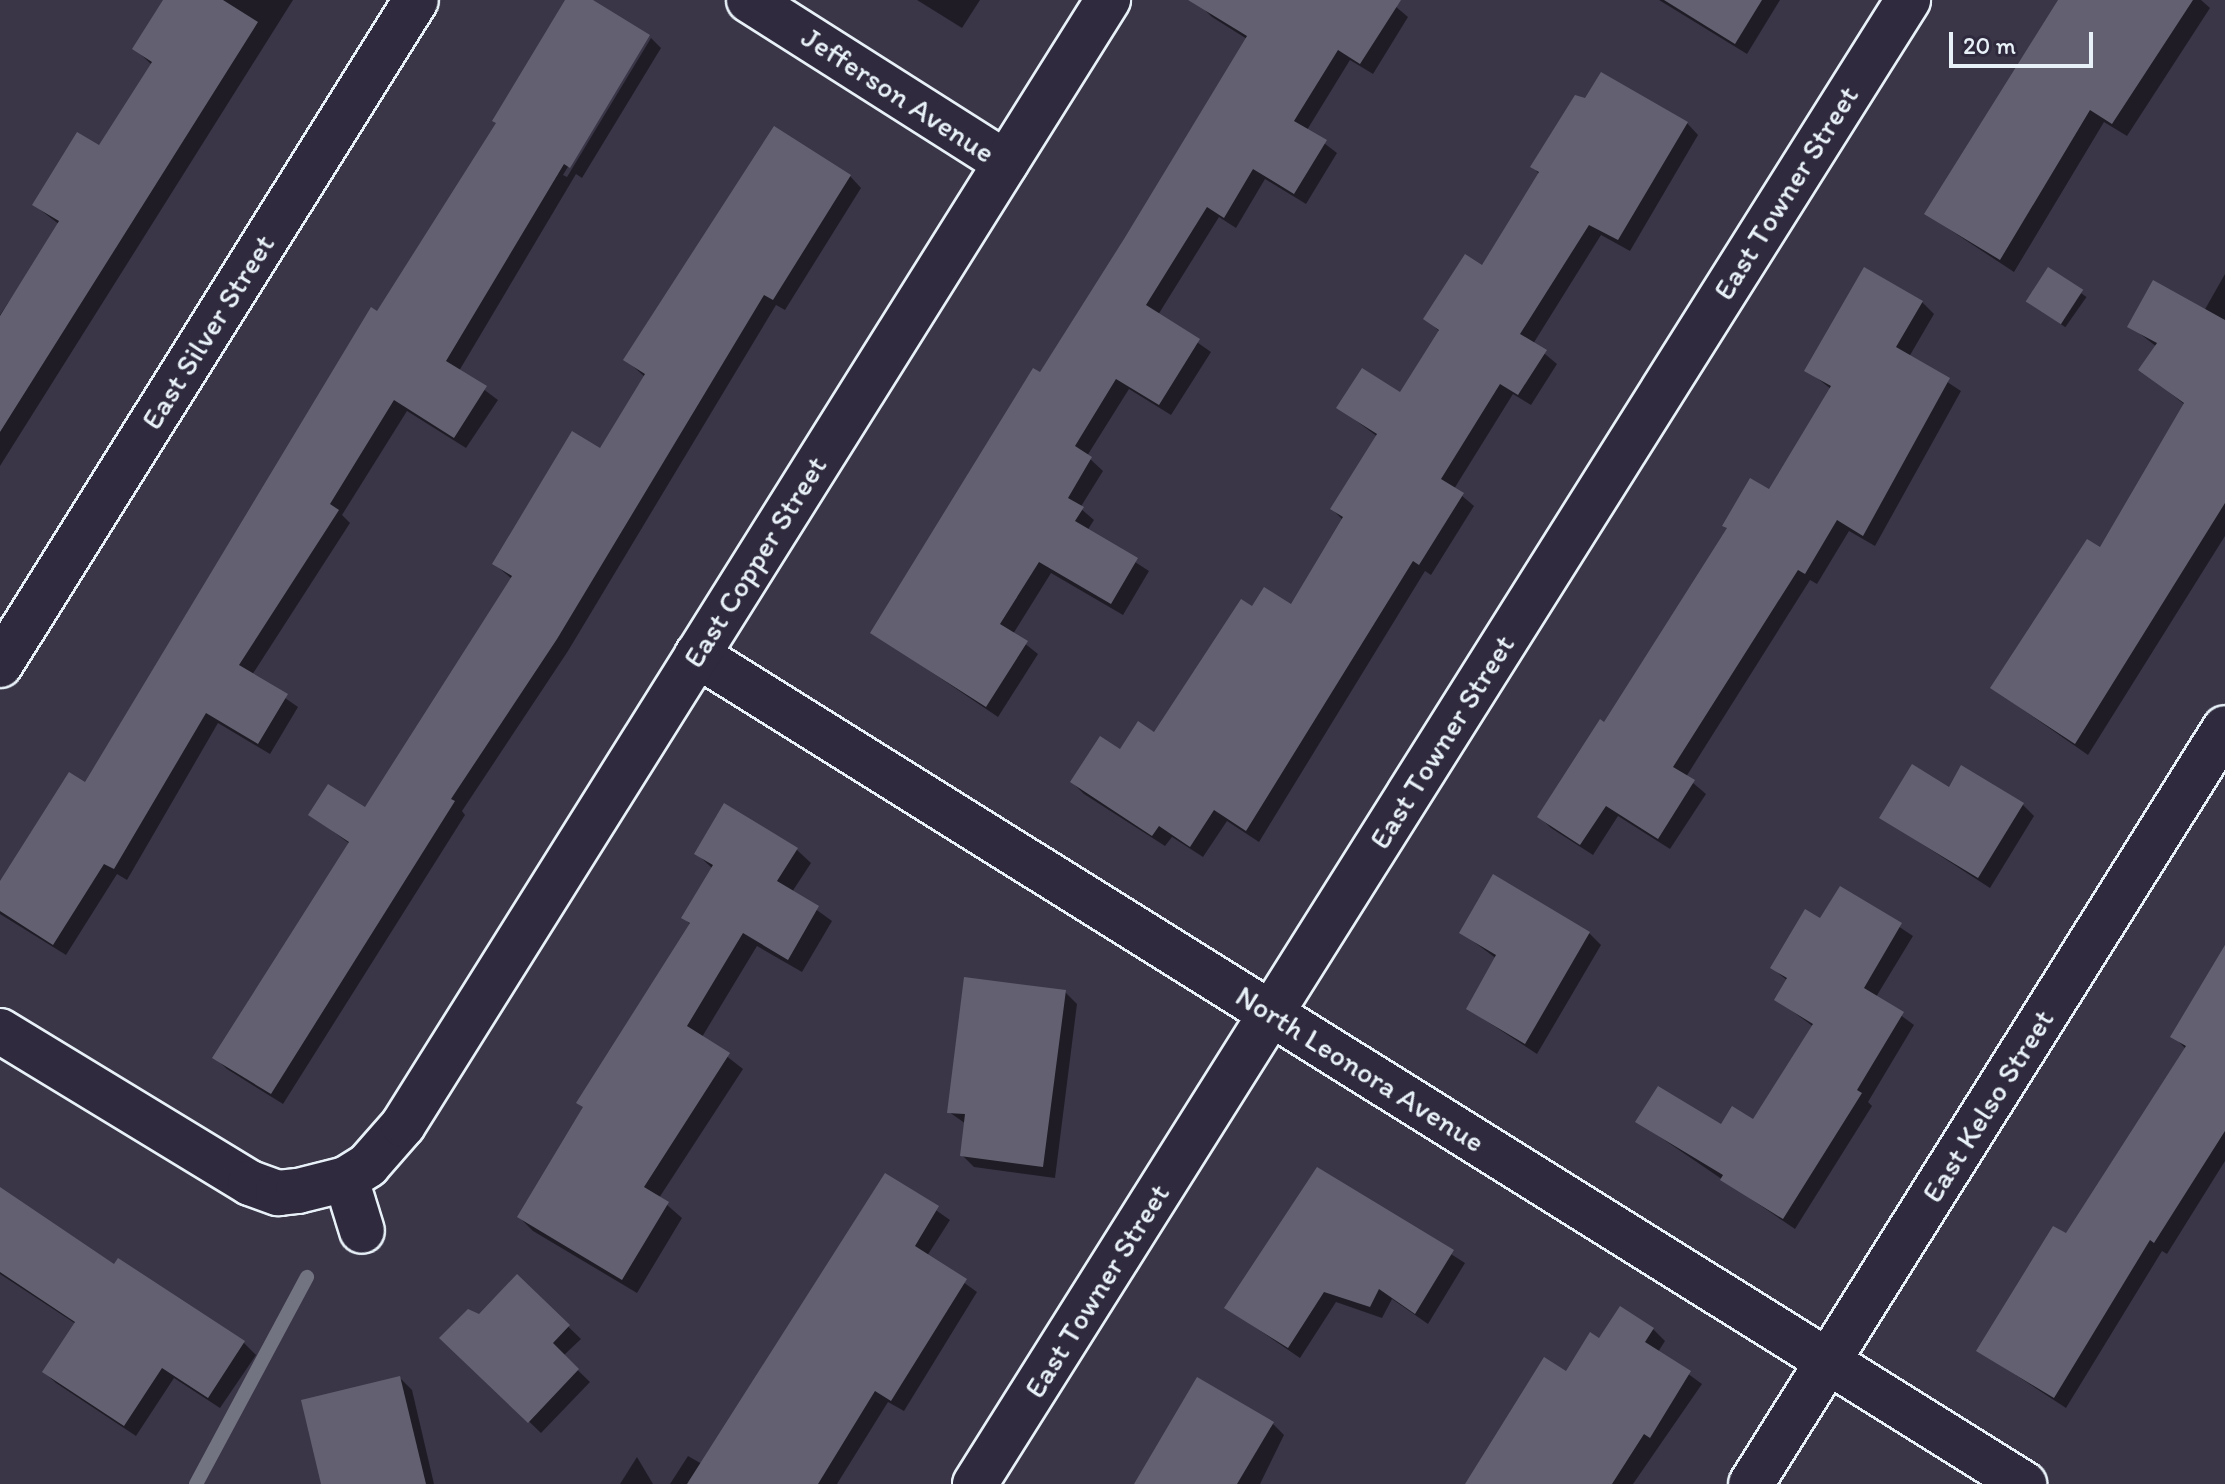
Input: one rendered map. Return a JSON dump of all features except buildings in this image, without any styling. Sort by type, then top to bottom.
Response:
[{"type":"street","name":"East Silver Street","points":[[0,665],[416,0]]},
{"type":"street","name":"Jefferson Avenue","points":[[749,0],[1006,163]]},
{"type":"street","name":"East Copper Street","points":[[346,1179],[368,1165],[403,1125],[1108,0]]},
{"type":"street","name":"East Towner Street","points":[[975,1484],[1908,0]]},
{"type":"street","name":"North Leonora Avenue","points":[[697,655],[1829,1358],[2024,1484]]},
{"type":"street","name":"East Kelso Street","points":[[1751,1484],[2225,728]]},
{"type":"street","points":[[0,1031],[250,1183],[278,1193],[346,1179],[362,1231]]},
{"type":"waterway","points":[[196,1484],[307,1277]]}]
